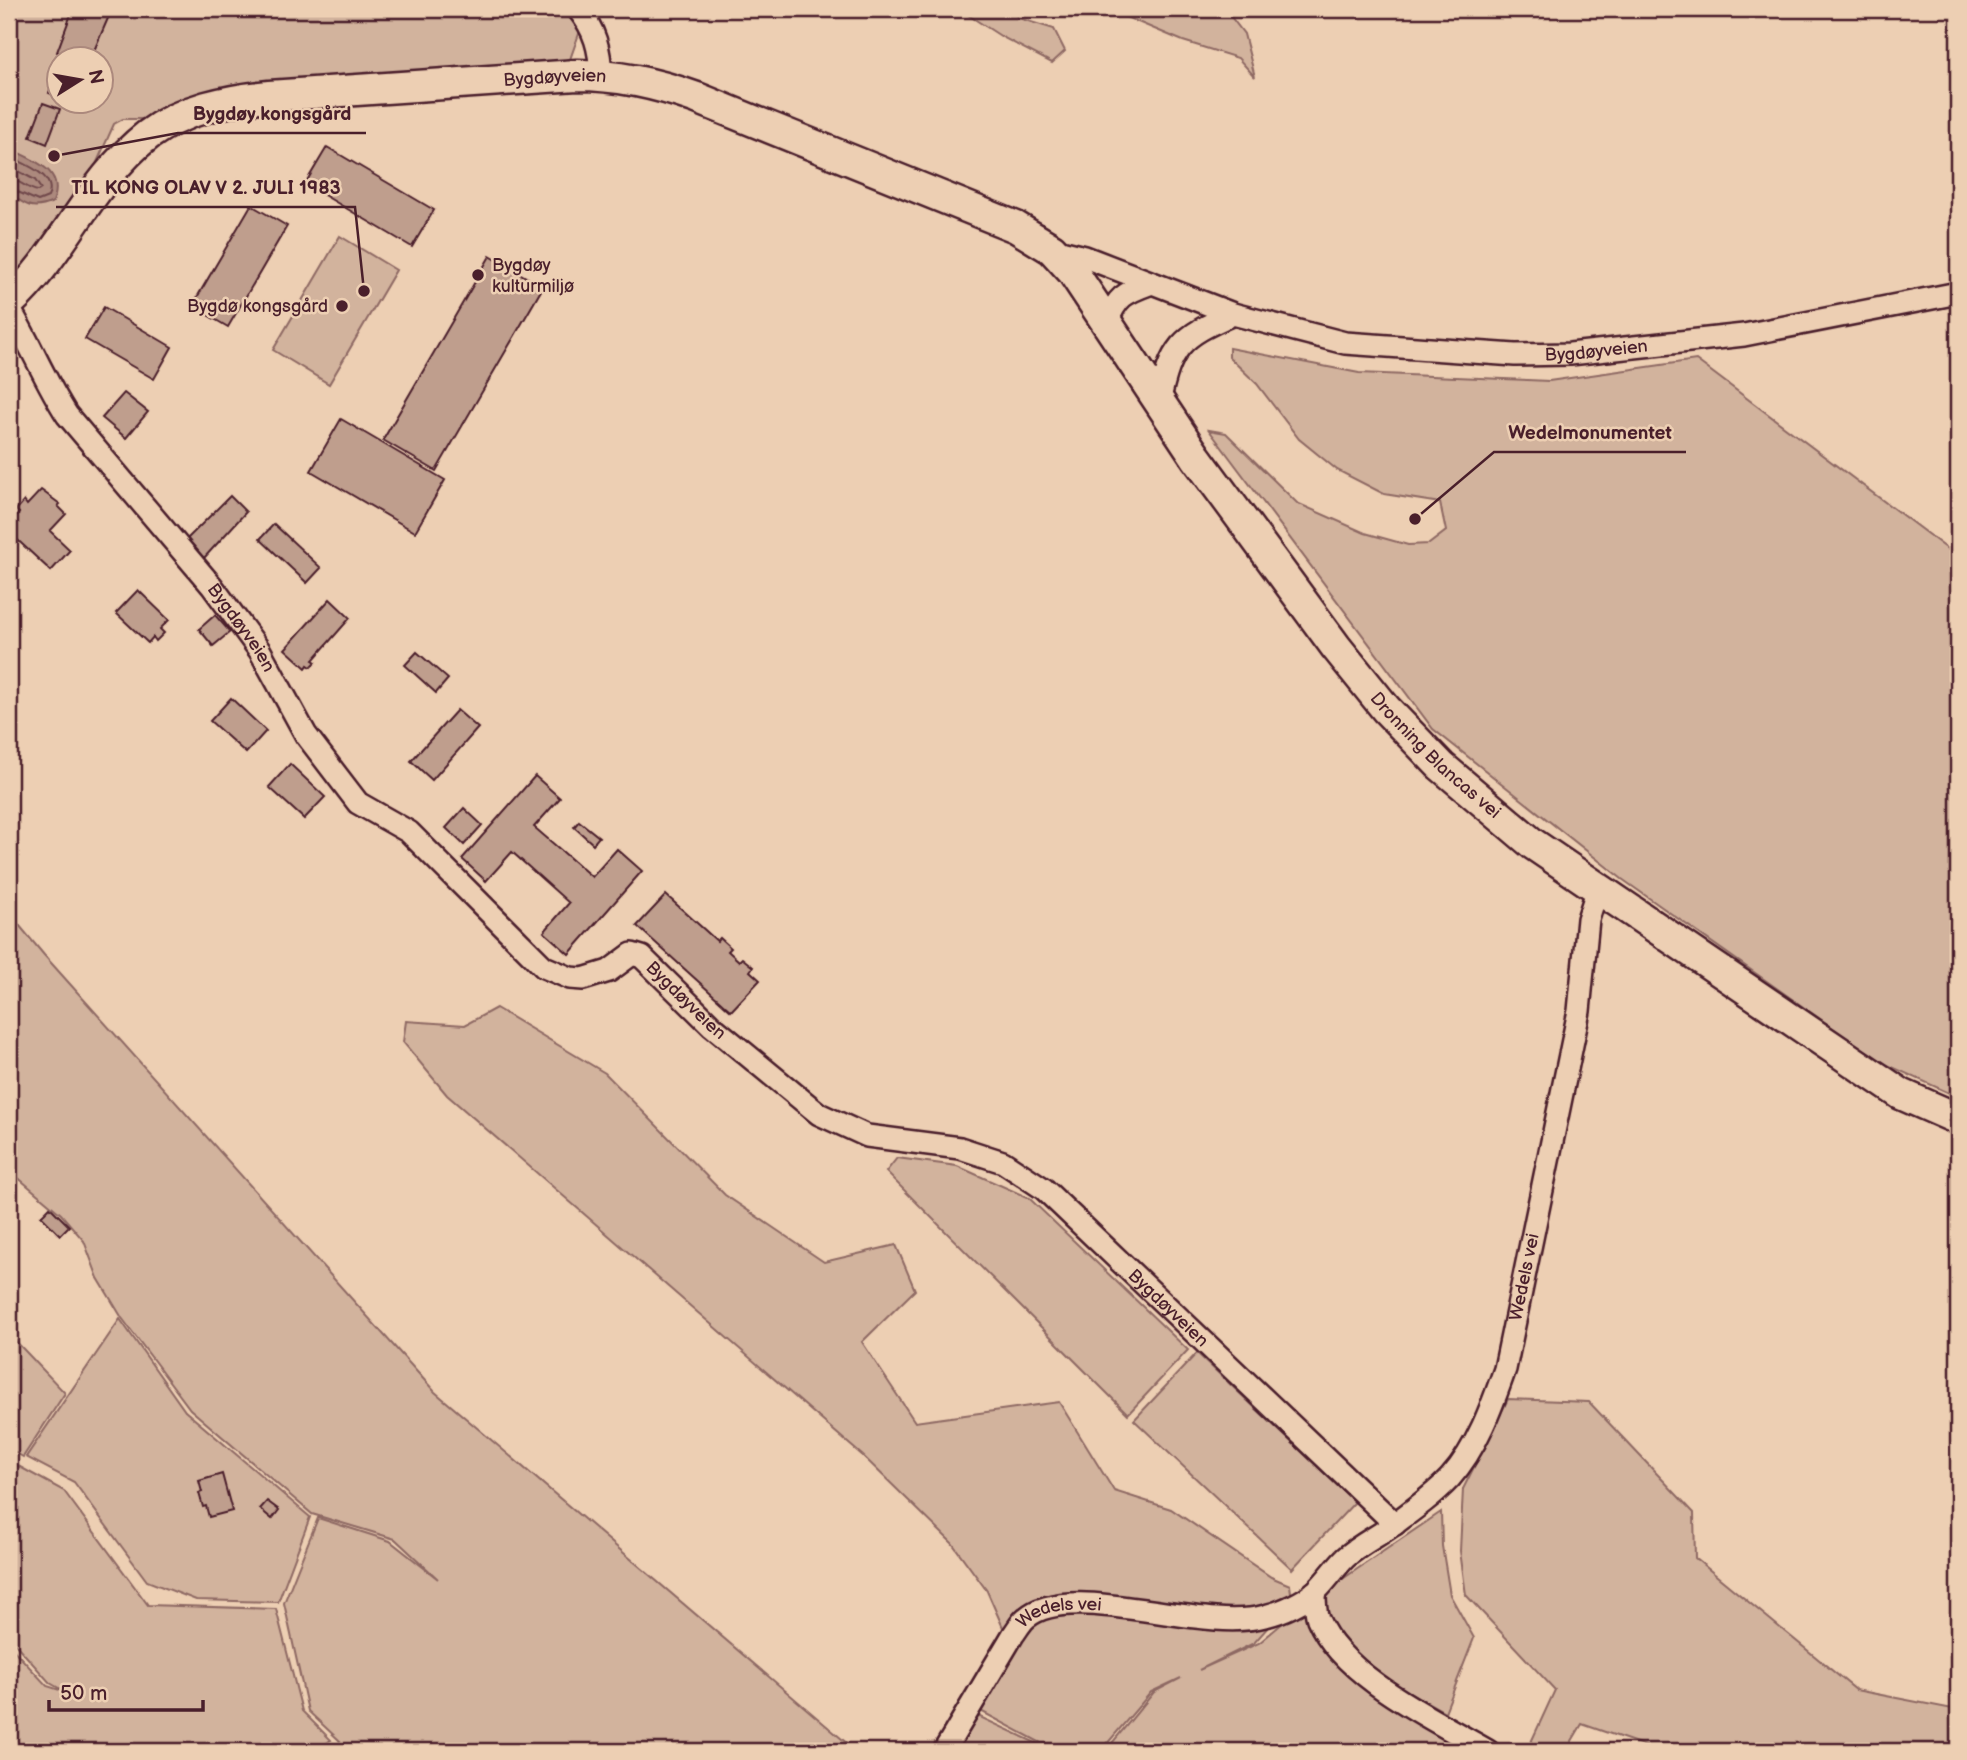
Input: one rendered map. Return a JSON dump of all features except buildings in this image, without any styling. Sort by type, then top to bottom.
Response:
[{"type":"street","points":[[578,9],[589,22],[595,36],[601,76]]},
{"type":"street","name":"Bygdøyveien","points":[[1395,1524],[1044,1189],[1003,1162],[960,1148],[867,1136],[819,1114],[712,1026],[642,957],[632,954],[609,971],[583,979],[557,974],[532,957],[409,832],[358,803],[306,734],[260,651],[212,586],[67,415],[9,306],[47,262],[104,180],[128,153],[165,124],[203,108],[244,98],[601,76],[646,82],[697,98],[1016,227],[1052,248],[1085,257],[1149,284],[1233,314],[1345,343],[1515,355],[1570,354],[1744,335],[1958,293]]},
{"type":"street","name":"Dronning Blancas vei","points":[[1052,248],[1073,272],[1196,457],[1329,638],[1386,709],[1441,766],[1533,844],[1901,1094],[1958,1119]]},
{"type":"street","points":[[1107,322],[1120,297],[1149,284]]},
{"type":"street","points":[[1159,403],[1168,365],[1182,343],[1195,332],[1233,314]]},
{"type":"street","name":"Wedels vei","points":[[944,1751],[1013,1635],[1026,1618],[1048,1607],[1088,1603],[1226,1622],[1265,1616],[1315,1592],[1346,1557],[1436,1492],[1465,1458],[1491,1407],[1504,1369],[1579,1011],[1588,919],[1598,888]]},
{"type":"street","points":[[1315,1592],[1317,1617],[1331,1642],[1373,1682],[1488,1751]]},
{"type":"shaded area","points":[[9,9],[565,9],[581,28],[568,65],[251,84],[210,90],[171,103],[145,119],[123,119],[114,124],[86,187],[9,289]]},
{"type":"shaded area","points":[[959,9],[1011,9],[1018,18],[1054,29],[1065,51],[1052,63],[1002,37]]},
{"type":"shaded area","points":[[1107,9],[1225,9],[1244,34],[1255,77],[1238,58],[1183,41]]},
{"type":"shaded area","points":[[340,236],[396,270],[329,384],[273,350]]},
{"type":"shaded area","points":[[1229,348],[1359,373],[1549,381],[1696,360],[1958,557],[1958,1097],[1881,1062],[1622,879],[1433,729],[1209,430],[1226,433],[1297,503],[1365,533],[1408,545],[1429,544],[1446,531],[1440,503],[1384,494],[1337,470],[1299,439],[1257,384],[1229,357]]},
{"type":"shaded area","points":[[9,913],[435,1392],[856,1751],[334,1751],[340,1741],[308,1711],[284,1603],[318,1518],[390,1541],[438,1579],[395,1539],[312,1514],[190,1409],[122,1318],[98,1278],[84,1241],[61,1214],[9,1170]]},
{"type":"shaded area","points":[[496,1008],[605,1073],[725,1195],[824,1262],[896,1245],[915,1290],[862,1342],[915,1422],[1059,1402],[1114,1491],[1171,1509],[1271,1577],[1290,1585],[1292,1600],[1254,1643],[1199,1670],[1259,1643],[1303,1606],[1463,1751],[1437,1751],[1443,1742],[1434,1751],[957,1751],[978,1716],[1040,1745],[1108,1748],[1154,1692],[1181,1678],[1151,1692],[1106,1745],[1041,1743],[975,1708],[1012,1648],[987,1591],[952,1543],[863,1456],[447,1095],[403,1042],[406,1021],[465,1025]]},
{"type":"shaded area","points":[[897,1158],[957,1166],[1029,1198],[1188,1350],[1128,1414],[886,1172]]},
{"type":"shaded area","points":[[120,1319],[185,1411],[310,1517],[278,1602],[196,1600],[147,1581],[74,1482],[26,1457]]},
{"type":"shaded area","points":[[9,1334],[65,1393],[23,1457],[9,1449]]},
{"type":"shaded area","points":[[1197,1353],[1355,1502],[1292,1569],[1134,1420]]},
{"type":"shaded area","points":[[1508,1399],[1589,1402],[1694,1513],[1695,1558],[1856,1690],[1958,1710],[1958,1751],[1660,1751],[1582,1724],[1566,1751],[1527,1751],[1555,1690],[1466,1595],[1460,1551],[1463,1489]]},
{"type":"shaded area","points":[[9,1461],[64,1491],[148,1605],[276,1609],[302,1711],[331,1740],[314,1751],[9,1751],[9,1645],[47,1686],[66,1692],[50,1683],[9,1637]]},
{"type":"shaded area","points":[[1441,1512],[1442,1546],[1450,1595],[1474,1638],[1445,1712],[1374,1672],[1335,1629],[1323,1607],[1325,1591]]},
{"type":"water","points":[[9,148],[37,162],[51,174],[56,191],[53,202],[30,206],[9,193]]},
{"type":"place","name":"Bygdøy kongsgård","points":[[54,156]]},
{"type":"place","name":"Bygdøy kulturmiljø","points":[[478,275]]},
{"type":"place","name":"TIL KONG OLAV V 2. JULI 1983","points":[[364,291]]},
{"type":"place","name":"Bygdø kongsgård","points":[[342,306]]},
{"type":"place","name":"Wedelmonumentet","points":[[1415,519]]}]
